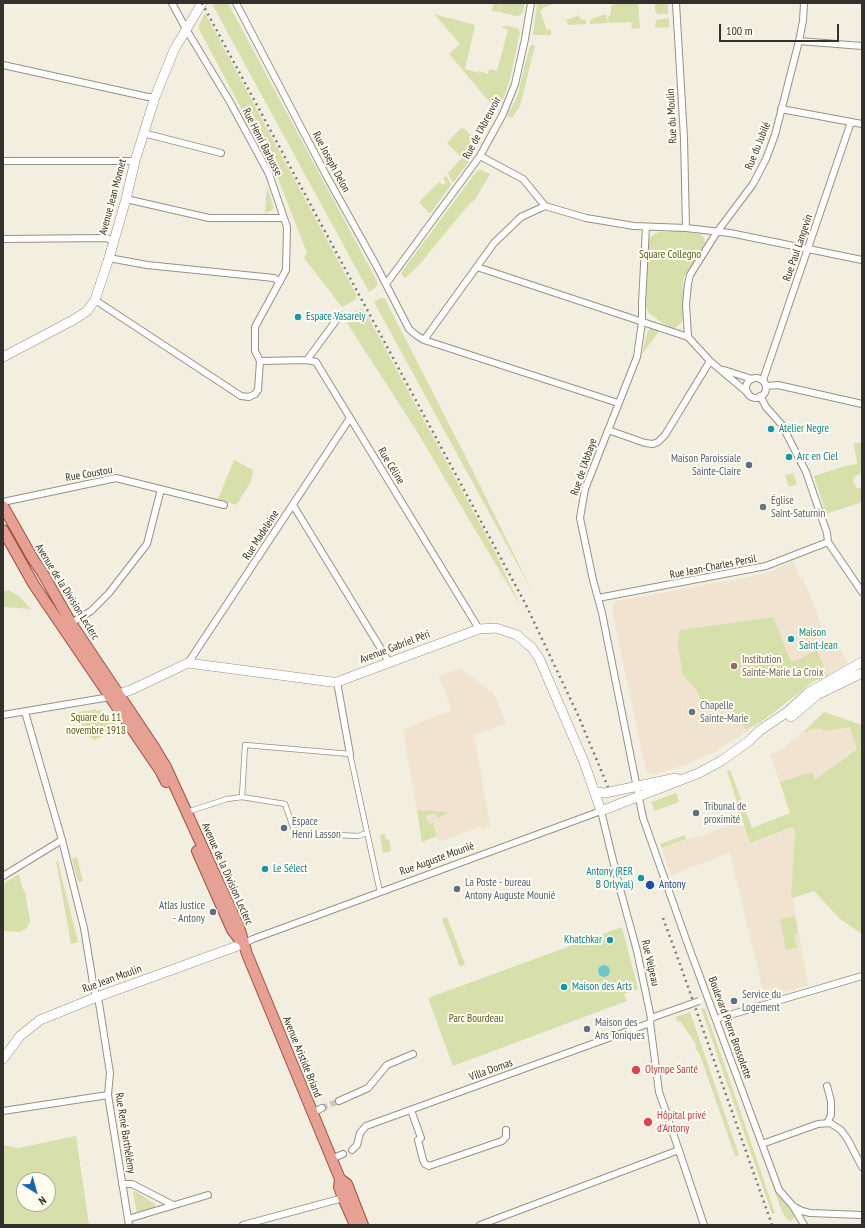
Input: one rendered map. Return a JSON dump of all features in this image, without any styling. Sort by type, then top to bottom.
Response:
[{"type":"main road","name":"Avenue Jean Monnet","points":[[3,357],[75,319],[87,311],[95,300],[109,258],[143,133],[155,97],[174,50],[202,3]]},
{"type":"main road","name":"Avenue de la Division Leclerc","points":[[3,506],[33,560],[42,572],[67,626]]},
{"type":"main road","name":"Avenue de la Division Leclerc","points":[[3,530],[32,582],[67,626],[115,696],[154,747],[166,766],[239,927],[243,944]]},
{"type":"main road","name":"Avenue Gabriel Péri","points":[[188,663],[337,682],[479,629],[496,628],[507,631],[517,635],[532,648],[539,658],[584,762],[601,811]]},
{"type":"main road","points":[[595,792],[605,793],[693,775],[721,761],[749,741],[759,731],[786,713],[808,693],[862,662]]},
{"type":"main road","points":[[115,696],[188,663]]},
{"type":"main road","points":[[749,741],[767,733],[790,718],[817,695],[862,673]]},
{"type":"main road","name":"Rue Auguste Mounié","points":[[601,811],[693,775]]},
{"type":"main road","name":"Rue Jean Moulin","points":[[3,1059],[20,1036],[40,1020],[97,997],[243,944]]},
{"type":"main road","name":"Avenue Aristide Briand","points":[[243,944],[331,1159],[340,1179],[347,1184],[347,1198],[355,1225]]},
{"type":"main road","name":"Avenue Aristide Briand","points":[[347,1198],[363,1225]]},
{"type":"street","name":"Rue Henri Barbusse","points":[[95,300],[241,396],[249,397],[255,394],[258,390],[260,361],[255,351],[255,327],[286,270],[287,227],[269,174],[230,102],[172,3]]},
{"type":"street","name":"Rue Joseph Delon","points":[[236,3],[409,329],[424,340]]},
{"type":"street","name":"Rue de l'Abreuvoir","points":[[386,284],[480,156],[503,114],[515,84],[531,3]]},
{"type":"street","name":"Rue du Moulin","points":[[676,3],[684,138],[686,228]]},
{"type":"street","name":"Rue du Jubilé","points":[[688,338],[686,304],[689,279],[717,232],[753,184],[766,159],[775,135],[799,41],[803,21],[804,3]]},
{"type":"street","points":[[799,41],[862,46]]},
{"type":"street","points":[[3,65],[155,97]]},
{"type":"street","points":[[781,109],[862,124]]},
{"type":"street","name":"Rue Paul Langevin","points":[[764,383],[851,122]]},
{"type":"street","points":[[143,133],[221,153]]},
{"type":"street","points":[[480,156],[524,179],[545,206],[586,218],[646,227],[686,228],[717,232],[808,248],[862,260]]},
{"type":"street","points":[[3,161],[135,161]]},
{"type":"street","points":[[126,199],[209,218],[284,218]]},
{"type":"street","points":[[545,206],[521,217],[494,243],[424,340],[618,403]]},
{"type":"street","name":"Rue de l'Abbaye","points":[[637,786],[602,613],[581,529],[580,518],[585,489],[637,357],[642,322],[646,227]]},
{"type":"street","points":[[3,239],[105,238],[114,240]]},
{"type":"street","points":[[109,258],[147,265],[274,278],[280,282]]},
{"type":"street","points":[[477,267],[688,338],[710,361],[748,393],[755,397],[760,396],[765,392],[764,383]]},
{"type":"street","points":[[260,361],[307,360],[340,315]]},
{"type":"street","name":"Rue Céline","points":[[307,360],[316,362],[479,629]]},
{"type":"street","points":[[608,430],[645,443],[653,444],[658,442],[665,435],[710,361]]},
{"type":"street","points":[[720,369],[752,379],[757,378],[764,383],[862,404]]},
{"type":"street","points":[[748,393],[747,385],[752,379]]},
{"type":"street","points":[[760,396],[766,407],[782,425],[806,472],[827,533],[828,542],[862,592]]},
{"type":"street","name":"Rue Madeleine","points":[[188,663],[350,418]]},
{"type":"street","name":"Rue Coustou","points":[[3,502],[116,478],[224,505]]},
{"type":"street","points":[[67,626],[91,611],[109,593],[147,544],[161,489]]},
{"type":"street","points":[[293,504],[390,662]]},
{"type":"street","name":"Rue Jean-Charles Persil","points":[[598,598],[766,566],[828,542]]},
{"type":"street","points":[[337,682],[350,754],[380,892]]},
{"type":"street","points":[[3,715],[115,696]]},
{"type":"street","name":"Rue René Barthélémy","points":[[25,712],[62,840],[84,928],[94,989],[99,1003],[110,1073],[108,1096],[128,1222]]},
{"type":"street","points":[[242,797],[245,745],[350,754]]},
{"type":"street","name":"Boulevard Pierre Brossolette","points":[[637,786],[643,818],[647,830],[779,1190],[793,1206],[802,1211],[810,1213],[862,1215]]},
{"type":"street","points":[[190,811],[227,799],[242,797],[285,804],[295,833],[358,836],[367,833]]},
{"type":"street","name":"Rue Auguste Mounié","points":[[243,944],[601,811]]},
{"type":"street","name":"Rue Velpeau","points":[[601,811],[637,951],[651,1020],[659,1092],[704,1225]]},
{"type":"street","points":[[3,876],[62,840]]},
{"type":"street","points":[[716,1019],[862,976]]},
{"type":"street","name":"Villa Domas","points":[[352,1150],[357,1145],[360,1133],[366,1126],[708,998]]},
{"type":"street","points":[[339,1101],[368,1088],[386,1065],[413,1054]]},
{"type":"street","points":[[827,1086],[831,1101],[831,1115],[827,1123]]},
{"type":"street","points":[[3,1111],[108,1096]]},
{"type":"street","points":[[312,1113],[322,1108]]},
{"type":"street","points":[[411,1110],[421,1138],[418,1140],[423,1160],[425,1164],[429,1166],[502,1141],[506,1137],[506,1130]]},
{"type":"street","points":[[762,1144],[818,1124],[827,1123],[835,1125],[848,1140],[862,1167]]},
{"type":"street","points":[[480,1225],[679,1150]]},
{"type":"street","points":[[331,1159],[343,1154]]},
{"type":"street","points":[[122,1184],[132,1184],[173,1205]]},
{"type":"street","points":[[128,1222],[173,1205],[208,1195]]},
{"type":"street","points":[[243,1225],[347,1198]]},
{"type":"street","points":[[793,1206],[804,1225]]},
{"type":"shaded area","name":"Institution Sainte-Marie La Croix","points":[[793,561],[799,578],[802,577],[807,587],[827,644],[838,642],[843,656],[848,663],[828,677],[814,681],[761,722],[715,752],[687,764],[653,775],[646,771],[613,616],[612,607],[616,601],[744,578],[770,572]]},
{"type":"shaded area","points":[[460,668],[494,694],[506,723],[474,735],[490,826],[481,830],[480,827],[439,842],[437,836],[422,842],[403,729],[452,710],[439,676]]},
{"type":"shaded area","points":[[824,712],[854,722],[857,749],[834,765],[790,811],[770,754],[784,749],[792,739],[794,740]]},
{"type":"shaded area","points":[[736,818],[739,827],[745,825],[750,843],[792,827],[795,831],[791,896],[793,898],[808,985],[781,993],[779,996],[768,999],[767,994],[764,995],[730,853],[671,875],[662,848],[725,827],[723,822]]},
{"type":"green space","points":[[228,3],[377,281],[375,288],[369,292],[212,4]]},
{"type":"green space","points":[[493,3],[525,3],[523,12],[519,16],[516,16],[499,12],[500,5],[498,12],[492,11]]},
{"type":"green space","points":[[537,3],[555,3],[543,8],[540,11],[547,30],[551,29],[551,35],[533,35]]},
{"type":"green space","points":[[618,3],[638,3],[640,28],[632,29],[631,22],[609,23],[608,18],[611,13],[611,6]]},
{"type":"green space","points":[[655,3],[668,3],[668,14],[657,14],[655,10]]},
{"type":"green space","points":[[205,13],[357,296],[355,297],[357,299],[342,307],[304,258],[307,253],[277,176],[199,29],[199,25]]},
{"type":"green space","points":[[434,14],[475,25],[465,69],[479,73],[479,71],[488,74],[489,69],[497,71],[508,30],[501,27],[505,26],[518,28],[520,33],[510,79],[504,97],[497,111],[449,54],[460,44]]},
{"type":"green space","points":[[606,14],[608,23],[590,24],[591,19]]},
{"type":"green space","points":[[579,15],[580,19],[586,20],[586,24],[568,25],[566,20]]},
{"type":"green space","points":[[669,18],[669,27],[655,28],[656,20]]},
{"type":"green space","points":[[531,45],[535,45],[520,106],[512,118],[507,116],[517,97]]},
{"type":"green space","points":[[461,128],[465,129],[478,144],[471,159],[453,183],[448,173],[462,158],[447,143]]},
{"type":"green space","points":[[481,170],[490,174],[476,198],[465,209],[419,265],[405,278],[401,274],[403,270],[477,171]]},
{"type":"green space","points":[[446,175],[451,185],[430,214],[419,202],[439,182],[443,185],[446,182],[443,179]]},
{"type":"green space","points":[[267,187],[274,208],[265,213]]},
{"type":"green space","name":"Square Collegno","points":[[680,231],[699,234],[703,236],[705,243],[684,277],[682,322],[674,329],[670,329],[649,313],[646,307],[647,251],[650,238],[653,235],[659,232]]},
{"type":"green space","points":[[380,298],[384,298],[386,301],[474,473],[533,593],[374,302]]},
{"type":"green space","points":[[361,308],[364,312],[365,311],[494,550],[521,607],[416,430],[347,323],[350,316]]},
{"type":"green space","points":[[652,328],[659,330],[658,333],[642,354],[648,331]]},
{"type":"green space","points":[[854,443],[862,443],[862,467],[860,474],[854,477],[853,482],[857,488],[862,488],[862,502],[826,514],[814,476],[845,466],[857,464]]},
{"type":"green space","points":[[234,460],[253,470],[251,482],[236,505],[218,499]]},
{"type":"green space","points":[[793,473],[797,484],[789,487],[785,475]]},
{"type":"green space","points":[[8,590],[19,596],[31,609],[3,607],[3,591]]},
{"type":"green space","points":[[773,617],[791,662],[817,650],[828,677],[814,681],[761,722],[746,729],[724,700],[711,706],[712,710],[698,708],[700,699],[698,692],[683,675],[678,645],[680,630]]},
{"type":"green space","name":"Square du 11 novembre 1918","points":[[96,709],[97,711],[102,710],[119,728],[94,740],[82,728],[79,712]]},
{"type":"green space","points":[[824,712],[862,725],[862,934],[840,919],[814,891],[793,898],[791,896],[795,831],[792,827],[750,843],[727,771],[730,770],[752,828],[790,813],[780,782],[812,772],[815,780],[857,749],[850,727],[826,731],[820,728],[812,729],[803,733]]},
{"type":"green space","points":[[676,793],[679,802],[655,811],[651,802]]},
{"type":"green space","points":[[417,810],[447,812],[447,814],[437,818],[435,813],[426,816],[429,824],[433,823],[437,836],[422,842]]},
{"type":"green space","points":[[385,834],[386,840],[389,839],[391,851],[383,853],[380,835]]},
{"type":"green space","points":[[685,835],[686,839],[662,848],[660,844]]},
{"type":"green space","points":[[77,857],[83,881],[78,882],[72,859]]},
{"type":"green space","points":[[56,861],[58,862],[78,942],[71,944]]},
{"type":"green space","points":[[19,874],[22,887],[25,892],[30,921],[27,928],[20,932],[5,931],[3,930],[3,884]]},
{"type":"green space","points":[[795,916],[798,934],[794,935],[797,948],[786,950],[780,919]]},
{"type":"green space","points":[[447,917],[465,964],[460,967],[442,919]]},
{"type":"green space","name":"Parc Bourdeau","points":[[622,927],[638,989],[624,994],[627,1001],[453,1066],[428,998]]},
{"type":"green space","points":[[701,1008],[705,1009],[775,1213],[772,1214]]},
{"type":"green space","points":[[690,1012],[739,1155],[724,1161],[735,1156],[700,1055],[695,1048],[697,1046],[680,1021],[678,1022],[675,1017]]},
{"type":"green space","points":[[76,1136],[89,1225],[3,1225],[3,1145],[18,1148]]},
{"type":"green space","points":[[773,1180],[777,1192],[794,1215],[791,1222],[785,1217],[781,1209],[771,1181]]},
{"type":"green space","points":[[135,1191],[155,1204],[155,1209],[137,1214],[133,1192]]},
{"type":"water","points":[[602,965],[606,965],[610,971],[606,977],[602,977],[598,973],[598,969]]},
{"type":"tunnel","points":[[322,1108],[339,1101]]},
{"type":"railway","points":[[202,3],[525,603],[578,715],[608,787]]},
{"type":"railway","points":[[663,918],[772,1225]]},
{"type":"place","name":"Espace Vasarely","points":[[298,317]]},
{"type":"place","name":"Atelier Negre","points":[[771,429]]},
{"type":"place","name":"Arc en Ciel","points":[[789,457]]},
{"type":"place","name":"Maison Paroissiale Sainte-Claire","points":[[749,465]]},
{"type":"place","name":"Église Saint-Saturnin","points":[[763,507]]},
{"type":"place","name":"Maison Saint-Jean","points":[[791,639]]},
{"type":"place","name":"Institution Sainte-Marie La Croix","points":[[734,666]]},
{"type":"place","name":"Chapelle Sainte-Marie","points":[[692,712]]},
{"type":"place","name":"Tribunal de proximité","points":[[696,813]]},
{"type":"place","name":"Espace Henri Lasson","points":[[284,828]]},
{"type":"place","name":"Le Sélect","points":[[265,869]]},
{"type":"place","name":"Antony (RER B Orlyval)","points":[[641,878]]},
{"type":"place","name":"Antony","points":[[650,885]]},
{"type":"place","name":"La Poste - bureau Antony Auguste Mounié","points":[[457,889]]},
{"type":"place","name":"Atlas Justice - Antony","points":[[213,912]]},
{"type":"place","name":"Khatchkar","points":[[610,940]]},
{"type":"place","name":"Maison des Arts","points":[[564,987]]},
{"type":"place","name":"Service du Logement","points":[[734,1001]]},
{"type":"place","name":"Maison des Ans Toniques","points":[[587,1029]]},
{"type":"place","name":"Olympe Santé","points":[[636,1070]]},
{"type":"place","name":"Hôpital privé d'Antony","points":[[648,1122]]}]
